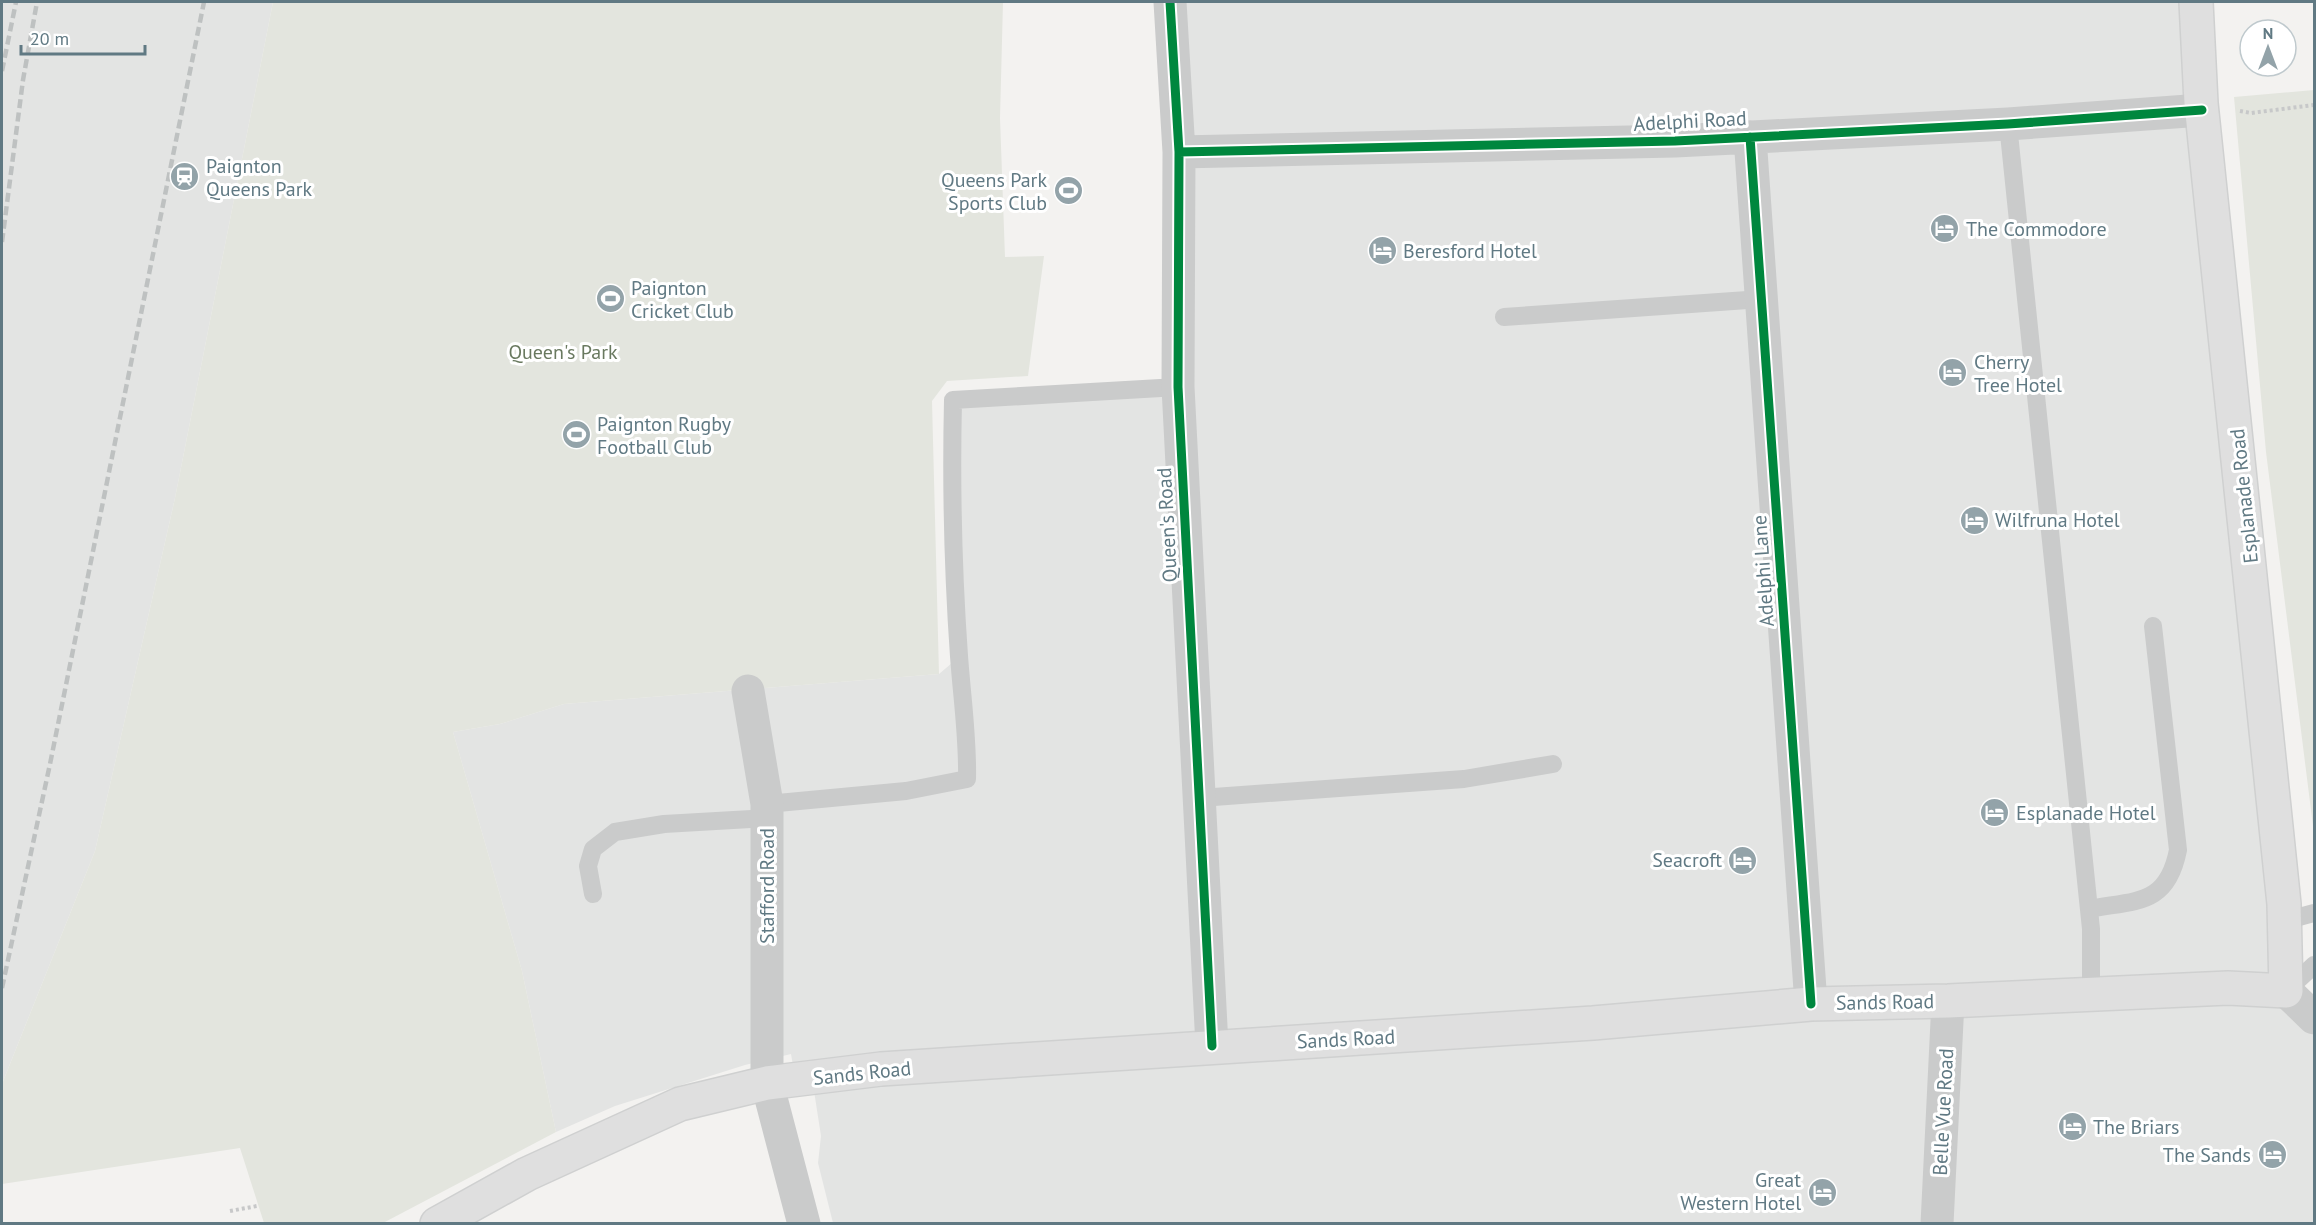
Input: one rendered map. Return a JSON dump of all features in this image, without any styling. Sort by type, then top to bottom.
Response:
[{"type":"main road","name":"Esplanade Road","points":[[2196,2],[2202,106],[2252,567],[2299,917],[2286,992]]},
{"type":"main road","name":"Sands Road","points":[[437,1224],[526,1174],[680,1104],[767,1083],[881,1069],[1212,1046],[1558,1026],[1811,1004],[1948,1001],[2228,988],[2286,992]]},
{"type":"street","name":"Queen's Road","points":[[1170,2],[1179,152],[1178,387],[1212,1046]]},
{"type":"street","name":"Adelphi Road","points":[[1179,152],[1675,141],[2008,124],[2202,106]]},
{"type":"street","name":"Adelphi Lane","points":[[1750,136],[1811,1004]]},
{"type":"street","name":"Stafford Road","points":[[748,692],[767,811],[767,1083],[804,1224]]},
{"type":"street","points":[[2286,992],[2314,1018]]},
{"type":"street","name":"Belle Vue Road","points":[[1937,1224],[1948,1001]]},
{"type":"lane","points":[[2008,124],[2089,909],[2091,994]]},
{"type":"lane","points":[[1504,317],[1762,299]]},
{"type":"lane","points":[[593,894],[588,866],[593,849],[615,832],[767,811],[967,779],[968,743],[959,657],[951,503],[953,400],[1178,387]]},
{"type":"lane","points":[[2089,909],[2147,897],[2160,891],[2174,869],[2178,850],[2153,626]]},
{"type":"lane","points":[[1200,798],[1464,779],[1553,764]]},
{"type":"lane","points":[[2286,992],[2314,965]]},
{"type":"path","points":[[2202,106],[2252,113],[2314,105]]},
{"type":"path","points":[[230,1211],[257,1206]]},
{"type":"shaded area","points":[[2,2],[273,2],[175,498],[95,851],[2,1084]]},
{"type":"shaded area","points":[[1170,2],[2196,2],[2286,991],[2314,1018],[2314,1223],[833,1223],[818,1163],[821,1136],[812,1078],[795,1077],[791,1054],[745,1065],[615,1106],[556,1132],[522,971],[453,732],[500,724],[564,704],[939,674],[959,657],[953,400],[1178,387]]},
{"type":"green space","name":"Queen's Park","points":[[273,2],[1003,2],[1000,118],[1005,257],[1044,256],[1028,376],[947,381],[932,401],[939,674],[564,704],[500,724],[453,732],[522,971],[556,1132],[383,1223],[264,1223],[240,1148],[2,1184],[2,1084],[95,851],[175,498]]},
{"type":"green space","points":[[2314,90],[2314,834],[2266,452],[2234,97]]},
{"type":"railway","points":[[2,71],[16,2]]},
{"type":"railway","points":[[2,242],[23,80],[37,2]]},
{"type":"railway","points":[[2,988],[50,764],[204,2]]},
{"type":"cycle path","points":[[1170,2],[1179,152],[1178,387],[1212,1046]]},
{"type":"cycle path","points":[[1179,152],[1675,141],[2008,124],[2202,110]]},
{"type":"cycle path","points":[[1750,137],[1811,1004]]},
{"type":"place","name":"Paignton Queens Park","points":[[185,177]]},
{"type":"place","name":"Queens Park Sports Club","points":[[1068,191]]},
{"type":"place","name":"The Commodore","points":[[1945,229]]},
{"type":"place","name":"Beresford Hotel","points":[[1382,251]]},
{"type":"place","name":"Paignton Cricket Club","points":[[610,299]]},
{"type":"place","name":"Cherry Tree Hotel","points":[[1953,373]]},
{"type":"place","name":"Paignton Rugby Football Club","points":[[576,435]]},
{"type":"place","name":"Wilfruna Hotel","points":[[1974,520]]},
{"type":"place","name":"Esplanade Hotel","points":[[1995,813]]},
{"type":"place","name":"Seacroft","points":[[1743,860]]},
{"type":"place","name":"The Briars","points":[[2072,1127]]},
{"type":"place","name":"The Sands","points":[[2272,1155]]},
{"type":"place","name":"Great Western Hotel","points":[[1822,1192]]}]
